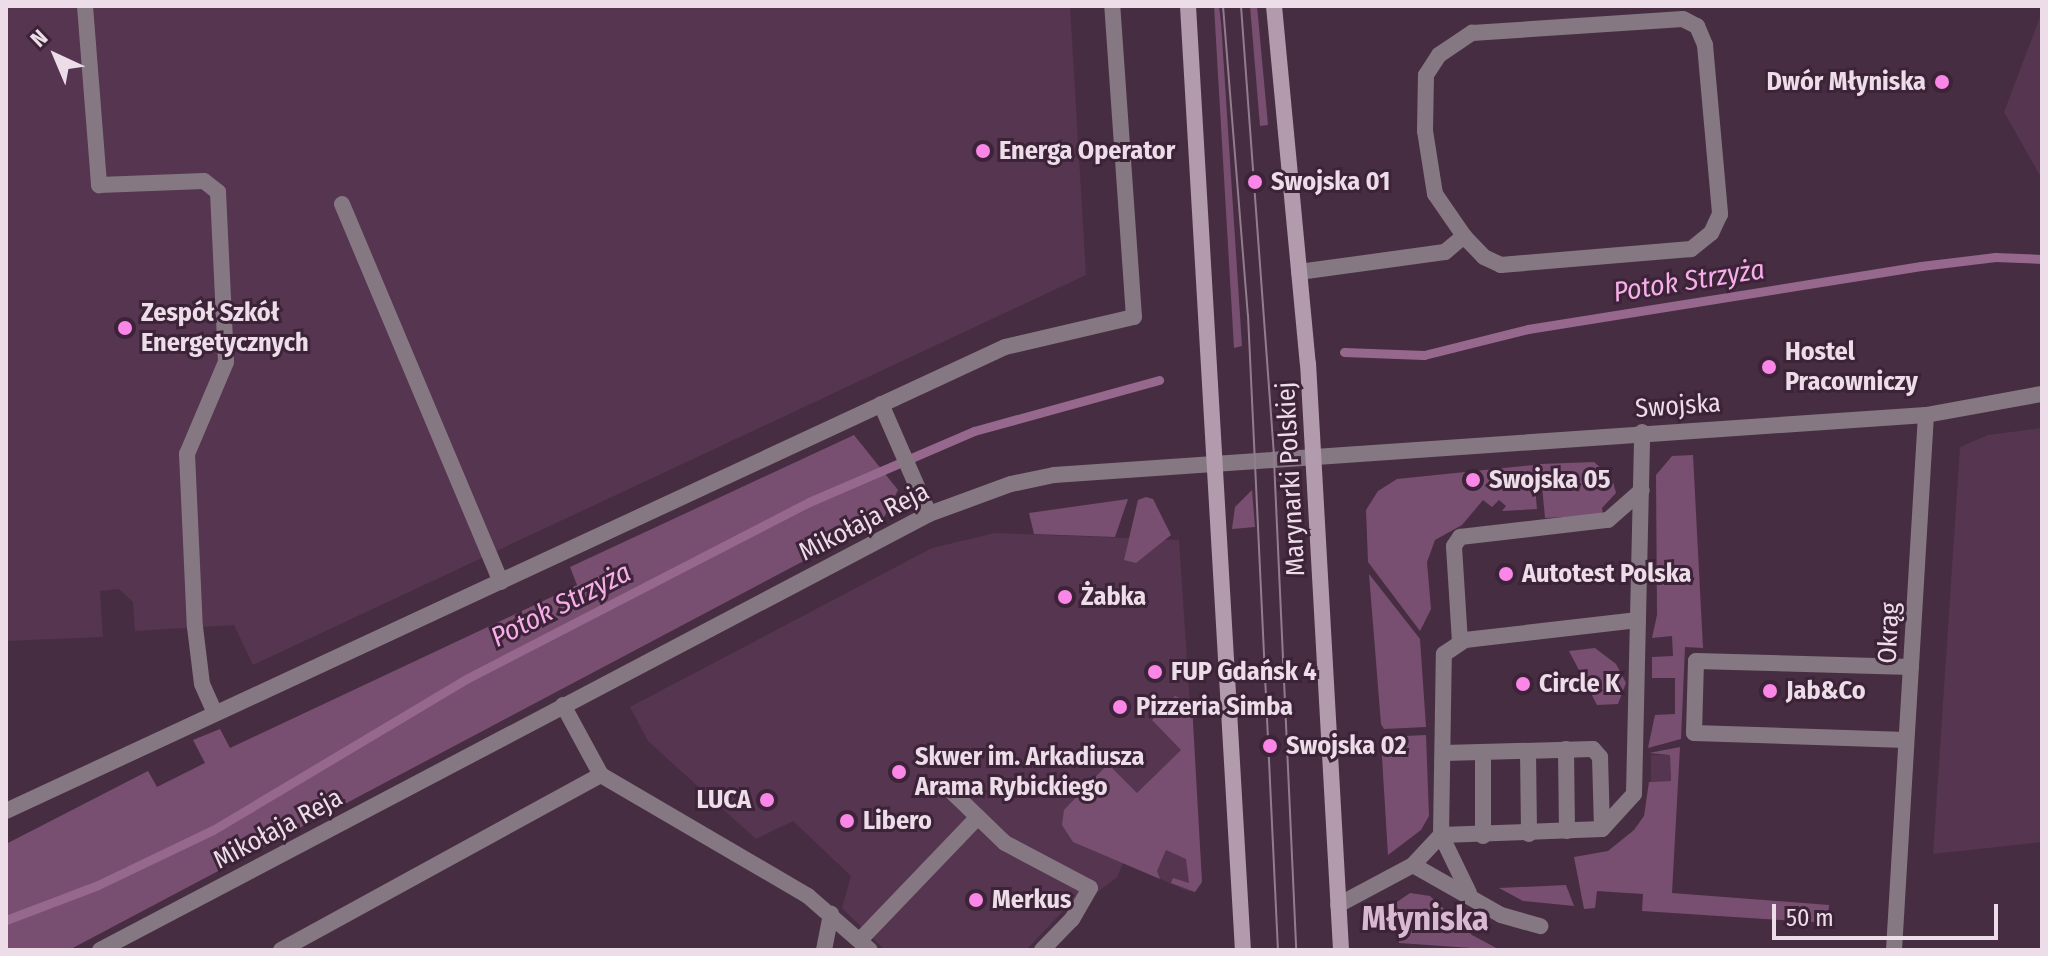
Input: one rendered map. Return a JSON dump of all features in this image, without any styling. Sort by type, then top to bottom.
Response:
[{"type":"main road","points":[[1188,6],[1211,352],[1213,464],[1243,950]]},
{"type":"main road","name":"Marynarki Polskiej","points":[[1274,6],[1315,457],[1341,950]]},
{"type":"street","points":[[85,6],[99,185],[204,181],[218,192],[226,362],[187,454],[195,627],[202,684],[215,713]]},
{"type":"street","points":[[6,811],[1005,347],[1134,317],[1112,6]]},
{"type":"street","points":[[1683,19],[1697,26],[1705,45],[1720,214],[1711,233],[1691,249],[1501,265],[1484,257],[1464,236],[1435,194],[1425,131],[1426,75],[1439,55],[1472,33],[1516,26],[1683,19]]},
{"type":"street","points":[[342,204],[501,582]]},
{"type":"street","points":[[1299,272],[1445,252],[1464,236]]},
{"type":"street","name":"Swojska","points":[[1213,464],[1642,432],[1926,415],[2042,394]]},
{"type":"street","points":[[881,404],[929,514]]},
{"type":"street","name":"Okrąg","points":[[1894,950],[1926,415]]},
{"type":"street","points":[[1338,905],[1413,865],[1441,835],[1483,836],[1602,829],[1634,794],[1642,432]]},
{"type":"street","name":"Mikołaja Reja","points":[[100,950],[929,514],[1011,484],[1054,475],[1213,464]]},
{"type":"street","points":[[1460,642],[1454,546],[1460,537],[1608,520],[1642,490]]},
{"type":"street","points":[[1469,893],[1441,835],[1444,753],[1440,661],[1460,642],[1638,620]]},
{"type":"street","points":[[1906,740],[1694,733],[1696,661],[1911,667]]},
{"type":"street","points":[[563,705],[601,775],[831,914],[865,945],[978,817]]},
{"type":"street","points":[[1566,749],[1567,831]]},
{"type":"street","points":[[1444,753],[1593,749],[1600,757],[1602,829]]},
{"type":"street","points":[[1528,751],[1529,834]]},
{"type":"street","points":[[1483,752],[1483,836]]},
{"type":"street","points":[[281,950],[601,775]]},
{"type":"street","points":[[947,787],[1005,843],[1090,888],[1072,919],[1042,950]]},
{"type":"street","points":[[1413,865],[1469,893],[1501,915],[1540,926]]},
{"type":"street","points":[[824,950],[831,914]]},
{"type":"shaded area","points":[[6,6],[1070,6],[1086,275],[253,665],[234,625],[135,631],[133,602],[119,589],[100,591],[103,637],[6,641]]},
{"type":"shaded area","points":[[1214,6],[1219,6],[1221,22],[1242,346],[1234,348]]},
{"type":"shaded area","points":[[1250,6],[1257,6],[1268,125],[1260,126]]},
{"type":"shaded area","points":[[2042,12],[2042,179],[2004,112]]},
{"type":"shaded area","points":[[2042,428],[2042,842],[1933,854],[1960,447],[1988,435]]},
{"type":"shaded area","points":[[854,435],[898,490],[883,519],[69,950],[6,950],[6,844],[148,771],[157,787],[205,763],[193,740],[220,729],[230,748],[577,585],[570,567]]},
{"type":"shaded area","points":[[1693,455],[1703,648],[1685,647],[1681,739],[1648,748],[1655,715],[1675,714],[1675,678],[1652,678],[1652,657],[1673,656],[1672,636],[1652,638],[1657,615],[1656,475],[1672,456]]},
{"type":"shaded area","points":[[1594,462],[1612,478],[1616,493],[1602,508],[1603,515],[1545,518],[1540,464]]},
{"type":"shaded area","points":[[1533,465],[1537,509],[1502,511],[1506,506],[1499,500],[1492,507],[1483,500],[1462,525],[1435,540],[1427,562],[1431,609],[1420,631],[1368,562],[1366,510],[1378,491],[1397,479]]},
{"type":"shaded area","points":[[1252,490],[1255,527],[1232,529],[1235,507]]},
{"type":"shaded area","points":[[1146,497],[1153,499],[1171,535],[1136,563],[1124,560],[1138,500]]},
{"type":"shaded area","points":[[1128,499],[1115,537],[1034,534],[1029,513]]},
{"type":"shaded area","points":[[995,533],[1179,540],[1202,882],[1195,892],[1188,891],[1123,863],[1117,877],[1078,907],[1065,909],[1026,950],[885,950],[842,908],[851,876],[793,821],[756,839],[648,741],[630,707],[932,548]]},
{"type":"shaded area","points":[[1369,574],[1420,639],[1426,727],[1384,729],[1381,724]]},
{"type":"shaded area","points":[[1595,648],[1616,664],[1626,683],[1618,704],[1597,705],[1569,651]]},
{"type":"shaded area","points":[[1175,696],[1192,704],[1202,882],[1195,892],[1171,883],[1173,878],[1189,883],[1186,859],[1166,850],[1157,871],[1160,879],[1073,842],[1062,825],[1064,810],[1108,764],[1137,793],[1181,750],[1152,720]]},
{"type":"shaded area","points":[[1426,735],[1429,816],[1421,830],[1388,855],[1381,741],[1385,737]]},
{"type":"shaded area","points":[[1680,747],[1672,893],[1829,905],[1828,923],[1642,911],[1643,894],[1597,891],[1595,908],[1584,909],[1574,857],[1608,851],[1634,830],[1644,816],[1649,782],[1671,781],[1670,755],[1649,753]]},
{"type":"shaded area","points":[[1651,755],[1670,755],[1671,781],[1651,782]]},
{"type":"shaded area","points":[[1566,885],[1574,906],[1523,901],[1499,888]]},
{"type":"shaded area","points":[[1410,893],[1430,896],[1472,935],[1500,950],[1399,943],[1397,902]]},
{"type":"waterway","name":"Potok Strzyża","points":[[1344,352],[1424,355],[1528,329],[1921,266],[1995,257],[2042,259]]},
{"type":"waterway","name":"Potok Strzyża","points":[[6,920],[98,885],[213,830],[468,678],[809,502],[974,431],[1159,380]]},
{"type":"tram line","points":[[1223,6],[1248,315],[1278,950]]},
{"type":"tram line","points":[[1241,6],[1274,460],[1296,950]]},
{"type":"place","name":"Dwór Młyniska","points":[[1942,82]]},
{"type":"place","name":"Energa Operator","points":[[983,151]]},
{"type":"place","name":"Swojska 01","points":[[1255,182]]},
{"type":"place","name":"Zespół Szkół Energetycznych","points":[[125,328]]},
{"type":"place","name":"Hostel Pracowniczy","points":[[1769,367]]},
{"type":"place","name":"Swojska 05","points":[[1473,480]]},
{"type":"place","name":"Autotest Polska","points":[[1506,574]]},
{"type":"place","name":"Żabka","points":[[1065,597]]},
{"type":"place","name":"FUP Gdańsk 4","points":[[1155,672]]},
{"type":"place","name":"Circle K","points":[[1523,684]]},
{"type":"place","name":"Jab&Co","points":[[1770,691]]},
{"type":"place","name":"Pizzeria Simba","points":[[1120,707]]},
{"type":"place","name":"Swojska 02","points":[[1270,746]]},
{"type":"place","name":"Skwer im. Arkadiusza Arama Rybickiego","points":[[899,772]]},
{"type":"place","name":"LUCA","points":[[767,800]]},
{"type":"place","name":"Libero","points":[[847,821]]},
{"type":"place","name":"Merkus","points":[[976,900]]},
{"type":"district","name":"Młyniska","points":[[1425,919]]}]
